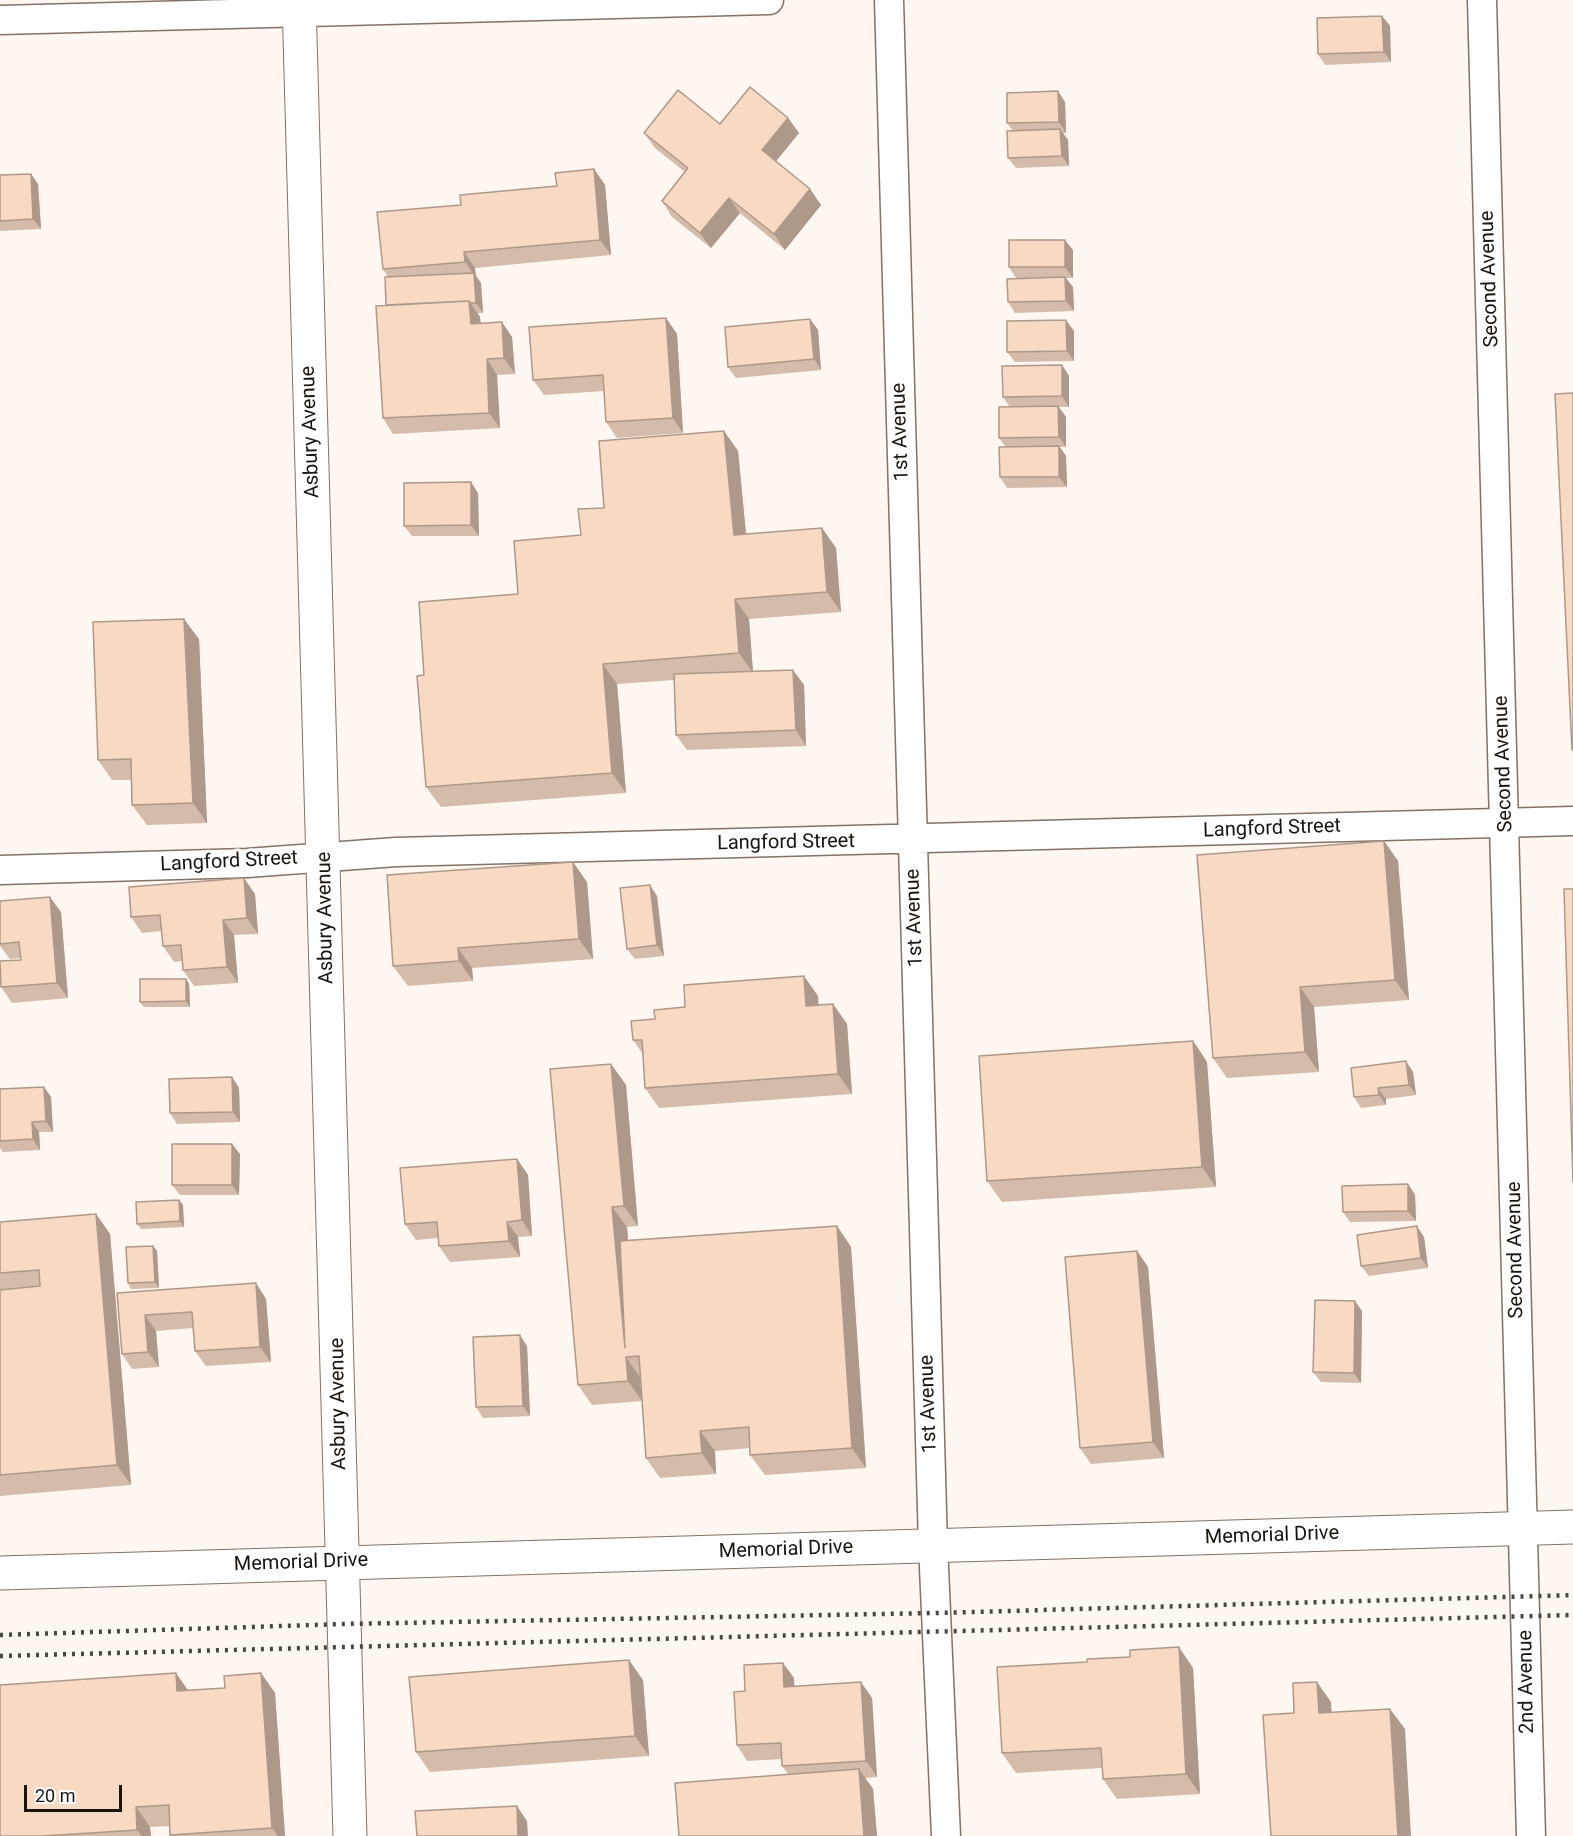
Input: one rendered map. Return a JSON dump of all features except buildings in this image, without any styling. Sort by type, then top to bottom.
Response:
[{"type":"main road","name":"Asbury Avenue","points":[[299,6],[325,857],[350,1836]]},
{"type":"main road","name":"Memorial Drive","points":[[0,1573],[1573,1527]]},
{"type":"street","points":[[0,20],[299,6],[769,0]]},
{"type":"street","name":"1st Avenue","points":[[889,0],[933,1545],[946,1836]]},
{"type":"street","name":"Second Avenue","points":[[1482,0],[1523,1529]]},
{"type":"street","name":"Langford Street","points":[[0,870],[247,863],[396,852],[1573,821]]},
{"type":"street","name":"2nd Avenue","points":[[1523,1529],[1531,1836]]},
{"type":"railway","points":[[0,1635],[344,1624],[936,1613],[1573,1595]]},
{"type":"railway","points":[[0,1656],[1573,1615]]}]
